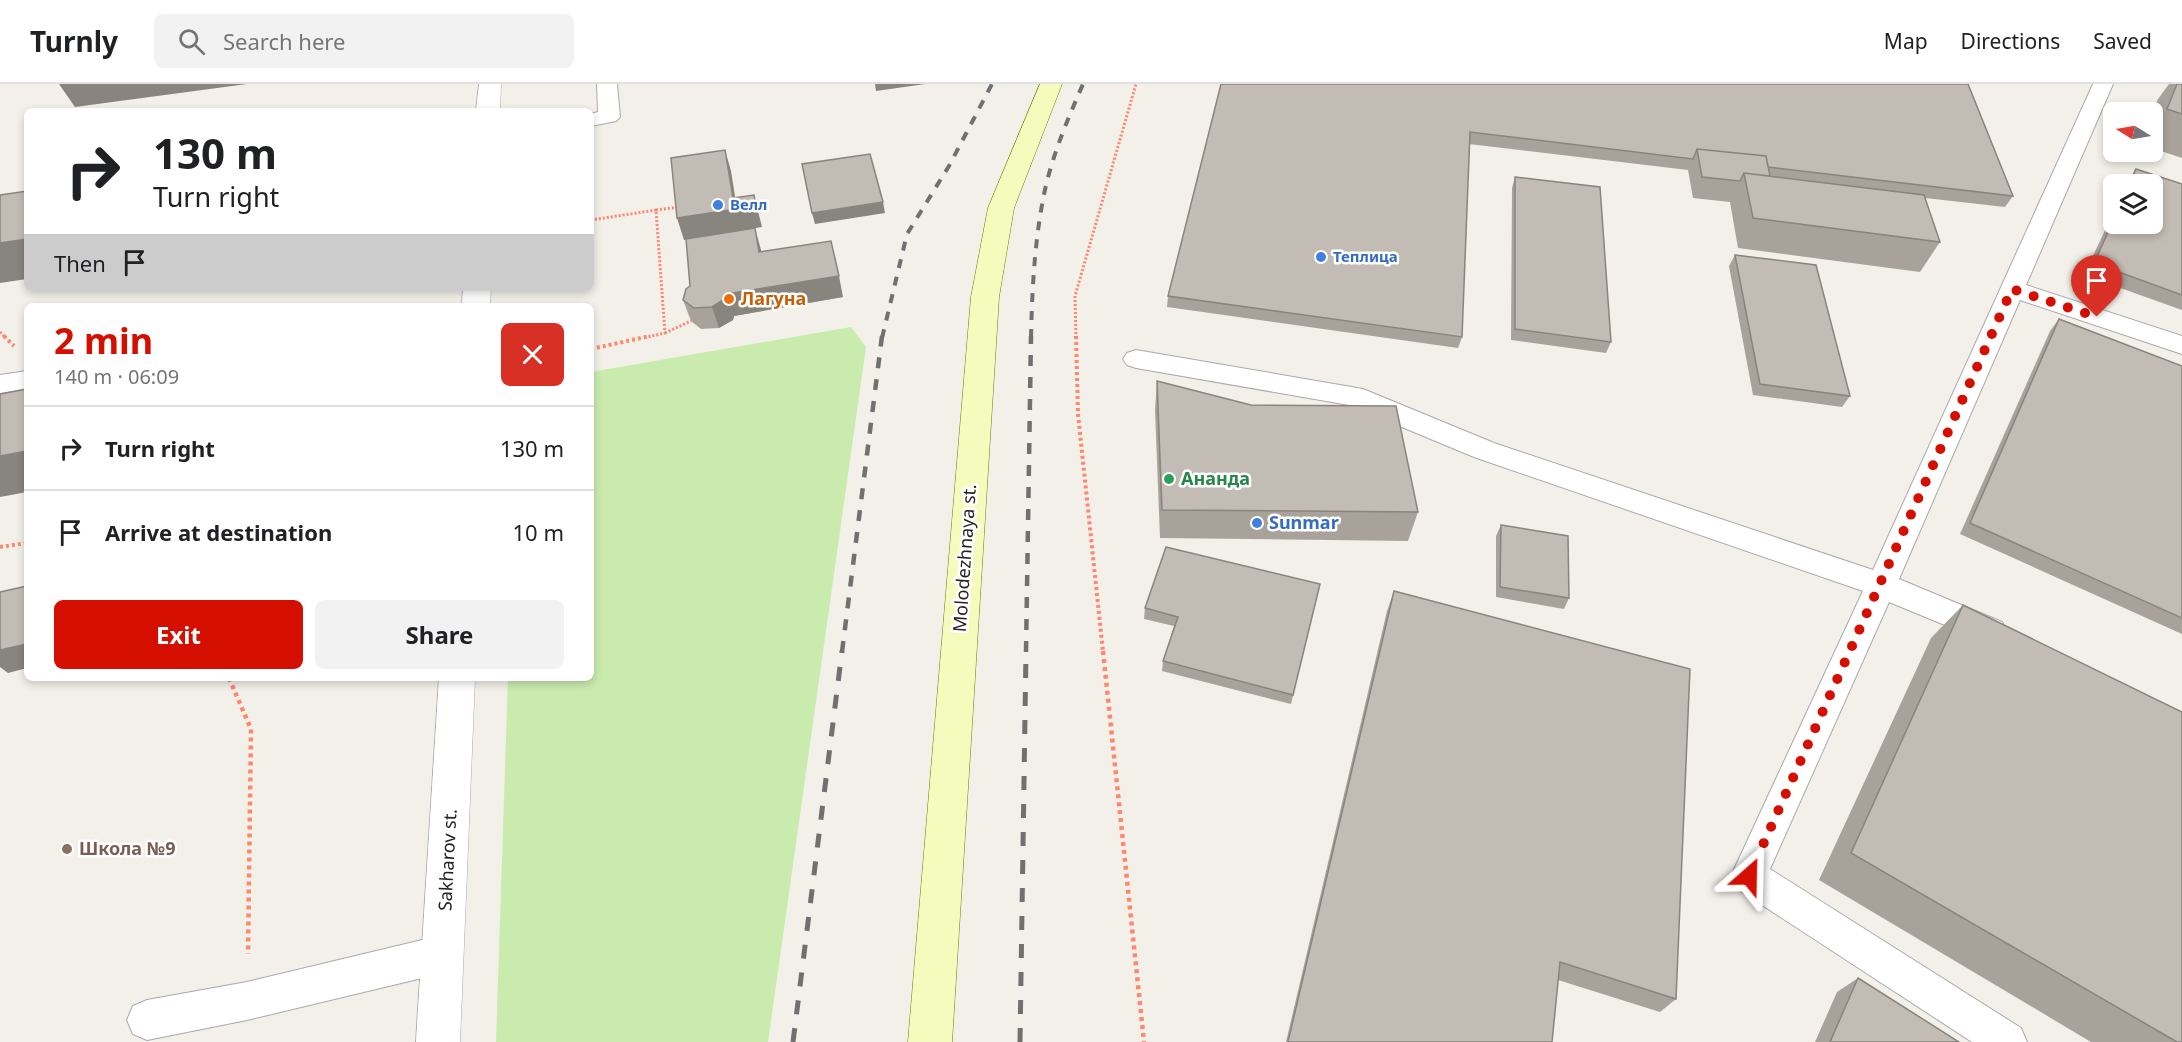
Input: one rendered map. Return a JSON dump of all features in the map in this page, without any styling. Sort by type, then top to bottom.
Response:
[{"type":"main road","name":"Molodezhnaya st.","points":[[930,1042],[984,297],[1001,208],[1051,84]]},
{"type":"street","points":[[488,108],[490,84]]},
{"type":"street","name":"Sakharov st.","points":[[438,1042],[457,681]]},
{"type":"lane","points":[[594,120],[609,117],[607,84]]},
{"type":"lane","points":[[2007,1042],[1749,876],[2103,84]]},
{"type":"lane","points":[[2012,289],[2182,345]]},
{"type":"lane","points":[[1136,359],[1354,396],[1484,450],[1881,585],[2021,644]]},
{"type":"lane","points":[[0,384],[24,380]]},
{"type":"lane","points":[[147,1020],[247,1001],[443,954]]},
{"type":"path","points":[[1136,84],[1075,296],[1078,414],[1144,1042]]},
{"type":"path","points":[[594,220],[681,207]]},
{"type":"path","points":[[656,210],[665,333]]},
{"type":"path","points":[[594,348],[665,333],[691,321]]},
{"type":"path","points":[[0,547],[24,543]]},
{"type":"path","points":[[230,681],[251,729],[247,1001]]},
{"type":"green space","points":[[851,327],[866,347],[768,1042],[496,1042],[508,681],[594,681],[594,371]]},
{"type":"building","name":"Теплица","points":[[1221,84],[1968,84],[2013,196],[1768,167],[1766,156],[1697,149],[1693,159],[1470,132],[1462,337],[1168,296]]},
{"type":"building","points":[[2177,84],[2182,84],[2182,114],[2167,109]]},
{"type":"building","points":[[1697,149],[1766,156],[1770,176],[1744,173],[1740,181],[1702,177]]},
{"type":"building","points":[[725,150],[733,198],[754,195],[756,206],[677,218],[671,158]]},
{"type":"building","points":[[870,154],[883,202],[812,213],[802,164]]},
{"type":"building","points":[[2136,169],[2151,174],[2134,174]]},
{"type":"building","points":[[1744,173],[1924,195],[1940,242],[1753,218]]},
{"type":"building","points":[[1515,177],[1600,187],[1611,342],[1515,329]]},
{"type":"building","points":[[2163,178],[2182,184],[2182,295],[2094,263],[2107,234],[2163,234]]},
{"type":"building","points":[[24,191],[24,239],[0,243],[0,195]]},
{"type":"building","points":[[755,228],[759,252],[831,241],[839,276],[727,294],[726,298],[712,307],[694,308],[683,300],[686,289],[690,286],[686,239]]},
{"type":"building","points":[[1735,255],[1816,265],[1850,396],[1760,384]]},
{"type":"building","points":[[2059,319],[2182,366],[2182,618],[1970,523]]},
{"type":"building","points":[[1157,381],[1251,405],[1396,406],[1418,512],[1162,510]]},
{"type":"building","points":[[24,390],[24,452],[0,456],[0,394]]},
{"type":"building","points":[[1501,525],[1568,536],[1569,598],[1500,587]]},
{"type":"building","points":[[1166,547],[1320,584],[1293,695],[1163,661],[1178,617],[1145,608]]},
{"type":"building","points":[[24,587],[24,645],[0,650],[0,592]]},
{"type":"building","points":[[1394,591],[1690,669],[1676,999],[1560,962],[1552,1042],[1288,1042]]},
{"type":"building","points":[[1963,605],[2182,712],[2182,1042],[2177,1042],[1851,853]]},
{"type":"building","points":[[1858,978],[1959,1042],[1830,1042]]},
{"type":"railway","points":[[882,338],[907,234],[949,166],[992,84]]},
{"type":"railway","points":[[1031,338],[1035,255],[1045,189],[1059,143],[1083,84]]},
{"type":"railway","points":[[842,652],[882,336]]},
{"type":"railway","points":[[1026,652],[1031,336]]},
{"type":"railway","points":[[793,1042],[842,651]]},
{"type":"railway","points":[[1020,1042],[1026,651]]},
{"type":"place","name":"Велл","points":[[718,205]]},
{"type":"place","name":"Теплица","points":[[1321,257]]},
{"type":"place","name":"Лагуна","points":[[729,299]]},
{"type":"place","name":"Ананда","points":[[1169,479]]},
{"type":"place","name":"Sunmar","points":[[1257,523]]},
{"type":"place","name":"Школа №9","points":[[67,849]]},
{"type":"route","points":[[1749,876],[2012,289],[2097,317]]}]
